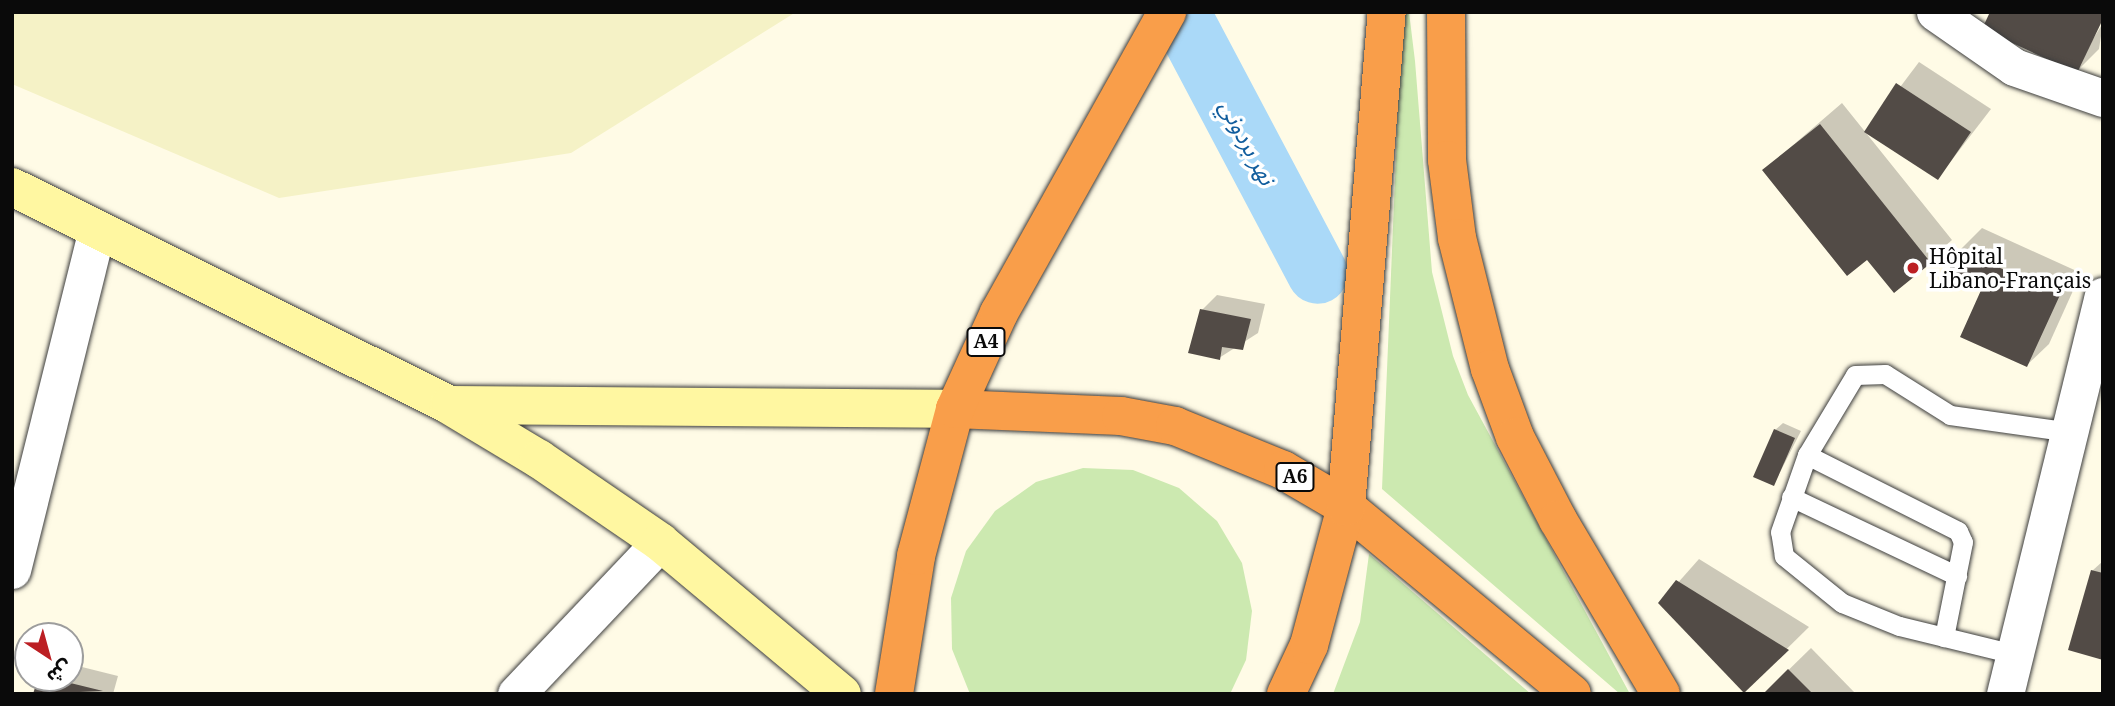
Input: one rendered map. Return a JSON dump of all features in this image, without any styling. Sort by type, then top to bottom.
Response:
[{"type":"highway","points":[[1286,694],[1309,645],[1346,507],[1387,12]]},
{"type":"highway","points":[[1446,12],[1447,160],[1457,238],[1490,369],[1515,438],[1558,520],[1661,694]]},
{"type":"highway","name":"A4","points":[[894,694],[916,556],[955,409],[999,313],[1161,16]]},
{"type":"highway","name":"A6","points":[[955,409],[1068,411],[1175,426],[1283,470],[1346,507],[1572,694]]},
{"type":"street","points":[[1935,12],[2014,68],[2103,98]]},
{"type":"street","points":[[12,187],[96,232],[449,405],[660,542],[842,694]]},
{"type":"street","points":[[12,570],[96,232]]},
{"type":"street","points":[[2005,694],[2103,296]]},
{"type":"street","points":[[449,405],[955,409]]},
{"type":"street","points":[[516,694],[660,542]]},
{"type":"lane","points":[[2014,654],[1944,637],[1842,603],[1802,576],[1780,543],[1790,497],[1807,456],[1855,375],[1869,370],[1950,415],[2071,432]]},
{"type":"lane","points":[[1807,456],[1954,526],[1963,542],[1944,637]]},
{"type":"lane","points":[[1790,497],[1957,576]]},
{"type":"shaded area","points":[[12,12],[796,12],[571,153],[279,198],[12,84]]},
{"type":"green space","points":[[1402,12],[1409,12],[1415,61],[1432,272],[1453,356],[1468,395],[1630,694],[1620,694],[1382,489]]},
{"type":"green space","points":[[1083,468],[1133,470],[1179,488],[1217,521],[1242,563],[1252,611],[1246,660],[1230,694],[970,694],[952,649],[951,598],[966,551],[995,511],[1036,482]]},
{"type":"green space","points":[[1369,554],[1531,694],[1333,694],[1360,622]]},
{"type":"building","points":[[1990,12],[2103,12],[2103,19],[2077,73],[1982,29]]},
{"type":"building","points":[[1896,83],[1971,132],[1938,180],[1864,132]]},
{"type":"building","points":[[1820,124],[1931,263],[1894,293],[1867,260],[1847,276],[1762,170]]},
{"type":"building","points":[[1958,249],[2060,295],[2027,367],[1960,337],[1982,288],[1948,273]]},
{"type":"building","points":[[1200,309],[1251,319],[1243,350],[1222,347],[1220,360],[1188,353]]},
{"type":"building","points":[[1774,429],[1795,438],[1774,486],[1753,477]]},
{"type":"building","points":[[2091,570],[2103,573],[2103,660],[2068,650]]},
{"type":"building","points":[[1676,580],[1789,650],[1744,693],[1658,603]]},
{"type":"building","points":[[1788,669],[1813,694],[1763,694]]},
{"type":"building","points":[[84,686],[103,691],[84,692]]},
{"type":"building","points":[[34,692],[80,692],[33,694]]},
{"type":"waterway","name":"نهر بردوني","points":[[1179,12],[1317,273]]},
{"type":"place","name":"Hôpital Libano-Français","points":[[1913,268]]}]
